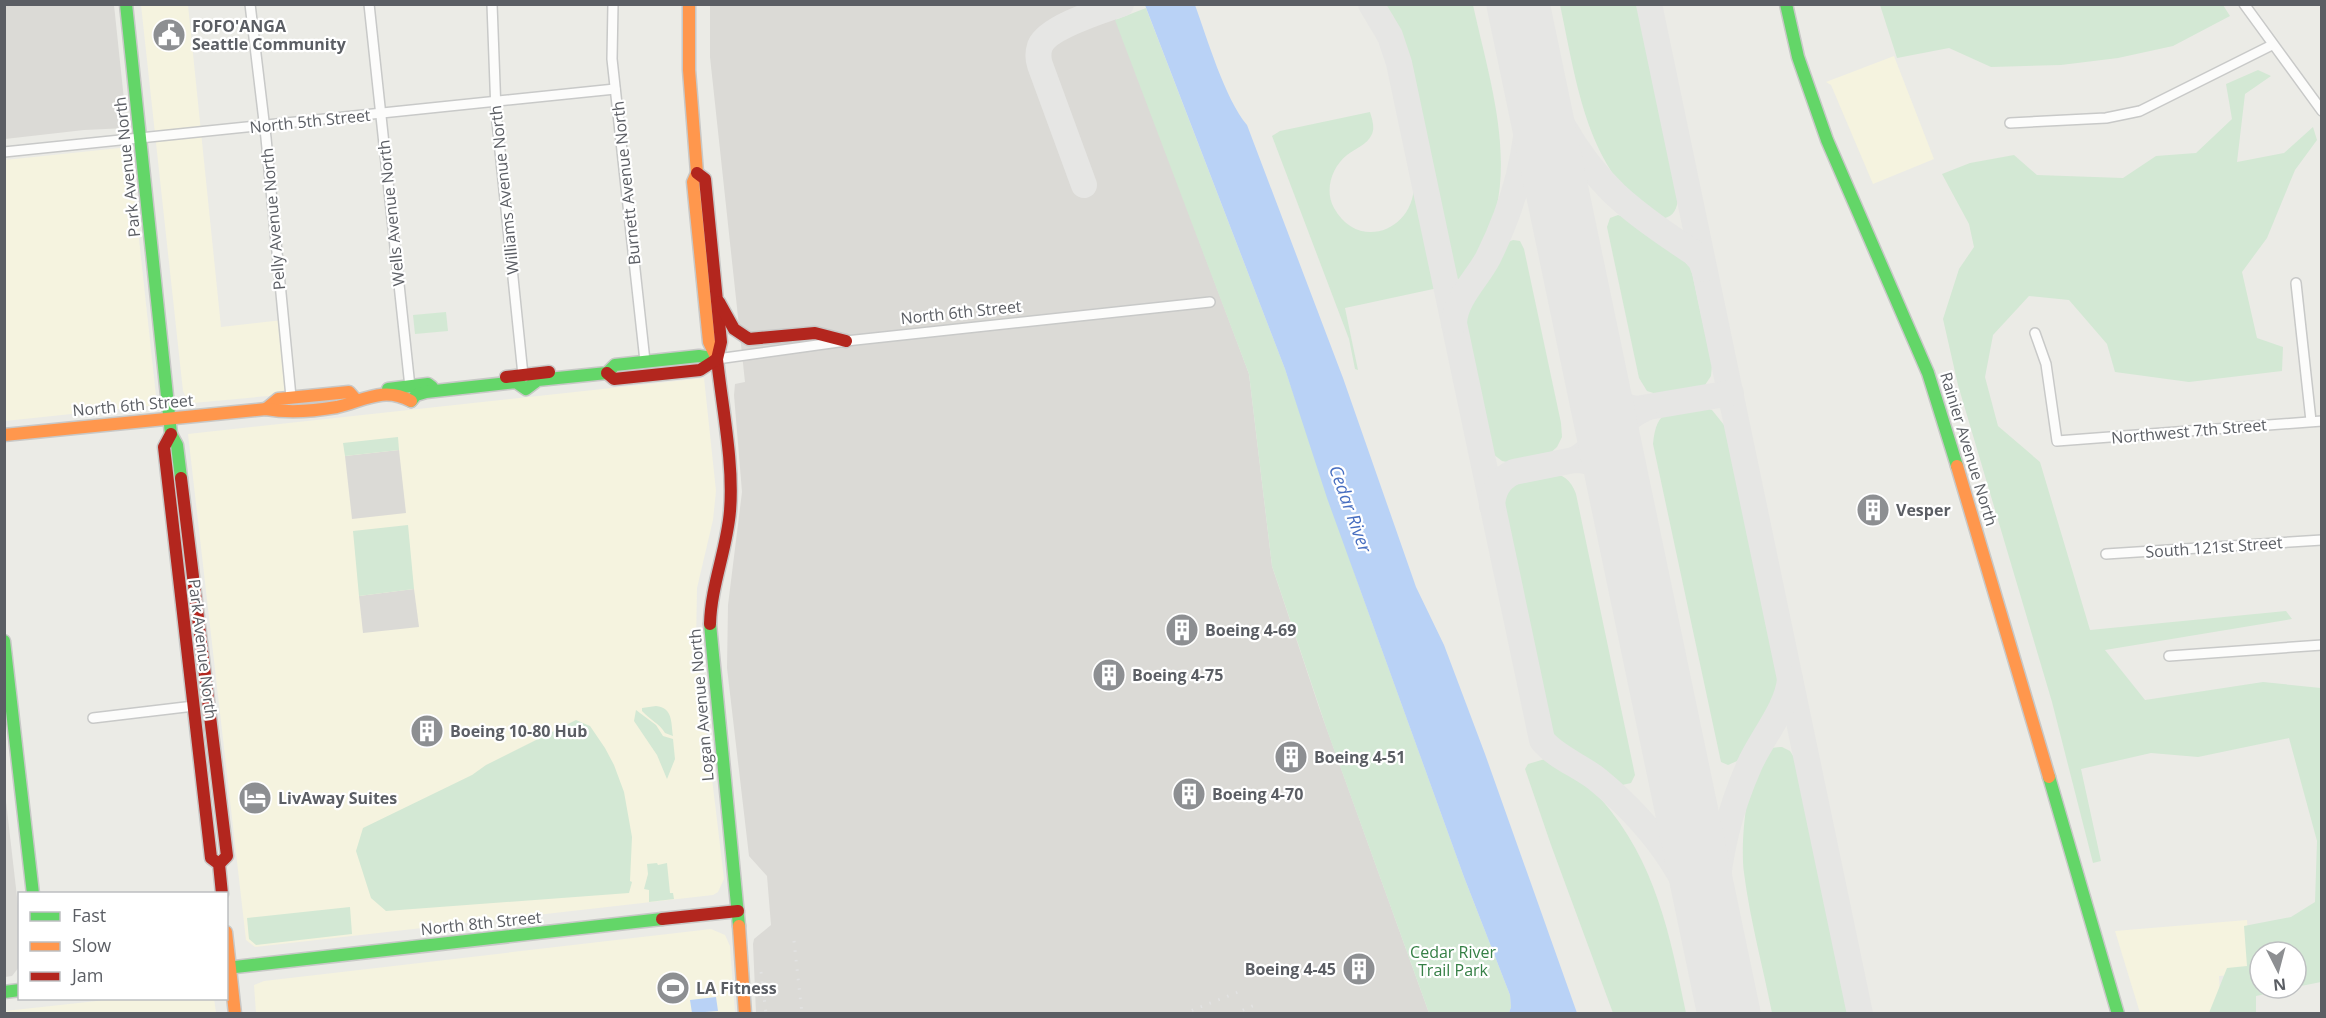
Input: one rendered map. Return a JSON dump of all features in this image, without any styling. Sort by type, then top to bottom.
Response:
[{"type":"street","name":"Park Avenue North","points":[[126,4],[169,418],[171,434],[177,445],[227,856],[219,864]]},
{"type":"street","name":"Pelly Avenue North","points":[[250,4],[291,398]]},
{"type":"street","name":"Wells Avenue North","points":[[369,4],[410,387]]},
{"type":"street","name":"Williams Avenue North","points":[[492,4],[495,100],[523,375]]},
{"type":"street","name":"Burnett Avenue North","points":[[613,4],[612,59],[645,361]]},
{"type":"street","name":"Logan Avenue North","points":[[689,4],[690,79],[697,173],[693,182],[709,342],[717,359]]},
{"type":"street","name":"Rainier Avenue North","points":[[1786,4],[1798,57],[1827,140],[1928,373],[1992,578],[2118,1014]]},
{"type":"street","points":[[2244,4],[2322,111]]},
{"type":"street","points":[[2010,123],[2106,118],[2131,113],[2272,45]]},
{"type":"street","name":"North 5th Street","points":[[4,152],[615,89]]},
{"type":"street","name":"Logan Avenue North","points":[[697,173],[705,179],[721,342],[717,359],[731,493],[730,513],[712,596],[710,628],[738,911],[745,1014]]},
{"type":"street","points":[[2296,283],[2316,421]]},
{"type":"street","points":[[717,298],[731,326],[743,338],[815,333],[846,340]]},
{"type":"street","name":"North 6th Street","points":[[607,374],[615,365],[645,361],[699,356],[717,359],[846,340],[1210,302]]},
{"type":"street","name":"Northwest 7th Street","points":[[2035,333],[2046,364],[2057,441],[2316,421]]},
{"type":"street","name":"North 6th Street","points":[[483,386],[496,392],[547,386],[558,378],[607,374],[614,379],[700,370],[717,359]]},
{"type":"street","name":"North 6th Street","points":[[4,435],[266,409],[278,412],[346,405],[356,400],[370,398],[384,389],[428,384],[439,390],[483,386],[495,378],[550,372],[558,378]]},
{"type":"street","name":"North 6th Street","points":[[370,398],[382,404],[429,399],[439,390]]},
{"type":"street","name":"North 6th Street","points":[[266,409],[278,399],[349,392],[356,400]]},
{"type":"street","name":"Park Avenue North","points":[[171,434],[164,447],[211,858],[219,864],[222,892]]},
{"type":"street","name":"South 121st Street","points":[[2106,554],[2322,540]]},
{"type":"street","points":[[4,641],[33,892]]},
{"type":"street","points":[[2169,656],[2322,645]]},
{"type":"street","points":[[93,718],[194,706]]},
{"type":"street","name":"North 8th Street","points":[[228,968],[738,911]]},
{"type":"street","points":[[228,968],[235,1014]]},
{"type":"shaded area","points":[[4,5],[114,5],[127,128],[84,130],[5,139]]},
{"type":"shaded area","points":[[141,5],[188,5],[221,327],[283,320],[290,394],[193,403],[187,399],[183,391]]},
{"type":"shaded area","points":[[710,5],[1111,5],[1249,374],[1272,566],[1320,710],[1429,1013],[756,1013],[753,944],[754,939],[771,925],[767,876],[749,856],[727,668],[728,605],[742,492],[734,395],[735,384],[745,382],[710,57]]},
{"type":"shaded area","points":[[1894,56],[1934,159],[1873,184],[1831,85],[1826,82]]},
{"type":"shaded area","points":[[129,147],[157,405],[5,421],[5,160]]},
{"type":"shaded area","points":[[704,378],[716,491],[713,520],[697,588],[696,644],[724,879],[718,892],[713,895],[255,947],[246,940],[188,434]]},
{"type":"shaded area","points":[[399,450],[406,513],[352,519],[345,456]]},
{"type":"shaded area","points":[[414,589],[419,627],[363,633],[359,596]]},
{"type":"shaded area","points":[[4,784],[18,906],[18,968],[12,976],[5,977]]},
{"type":"shaded area","points":[[2247,920],[2248,973],[2219,976],[2221,1013],[2140,1013],[2115,931]]},
{"type":"shaded area","points":[[711,929],[725,935],[730,946],[735,1013],[256,1013],[254,985],[264,981]]},
{"type":"shaded area","points":[[106,1000],[214,1000],[216,1013],[5,1013],[5,1011]]},
{"type":"green space","points":[[1380,5],[1473,5],[1494,98],[1501,162],[1499,193],[1492,223],[1479,252],[1466,272],[1456,281],[1450,273],[1409,71],[1399,42]]},
{"type":"green space","points":[[1560,5],[1638,5],[1678,200],[1675,211],[1670,216],[1659,219],[1634,200],[1615,177],[1600,151],[1588,124],[1580,95]]},
{"type":"green space","points":[[1880,5],[2223,5],[2230,16],[2173,46],[2118,58],[2061,65],[1991,67],[1949,48],[1897,58]]},
{"type":"green space","name":"Cedar River Trail Park","points":[[1146,8],[1285,369],[1360,589],[1464,877],[1510,995],[1509,1013],[1429,1013],[1327,730],[1272,566],[1249,374],[1115,20]]},
{"type":"green space","points":[[2258,70],[2271,76],[2245,94],[2237,162],[2284,153],[2313,127],[2317,140],[2295,170],[2267,238],[2242,272],[2257,338],[2283,347],[2282,371],[2189,382],[2115,372],[2107,344],[2069,300],[2029,296],[1993,335],[1985,377],[1998,426],[2040,462],[2090,630],[2286,611],[2292,619],[2105,650],[2145,700],[2263,682],[2321,688],[2321,982],[2308,985],[2308,940],[2248,940],[2248,1000],[2256,1000],[2256,1013],[2209,1013],[2227,968],[2247,966],[2244,926],[2291,917],[2315,902],[2317,841],[2289,738],[2198,757],[2151,753],[2081,769],[2101,861],[2093,863],[2052,702],[1958,385],[1943,319],[1959,269],[1974,247],[1969,224],[1942,174],[1970,163],[2014,155],[2037,175],[2123,178],[2156,156],[2196,153],[2232,119],[2226,84]]},
{"type":"green space","points":[[1370,112],[1372,134],[1368,141],[1347,155],[1337,166],[1331,179],[1331,201],[1344,222],[1357,229],[1370,232],[1383,230],[1395,224],[1405,213],[1412,200],[1414,183],[1417,183],[1438,288],[1345,308],[1358,370],[1355,369],[1349,339],[1272,136],[1280,131]]},
{"type":"green space","points":[[1618,215],[1626,218],[1680,257],[1691,268],[1712,365],[1711,376],[1705,385],[1663,396],[1647,391],[1639,378],[1607,227],[1610,218]]},
{"type":"green space","points":[[1513,240],[1520,241],[1524,249],[1562,437],[1557,447],[1548,455],[1512,463],[1502,461],[1486,447],[1461,325],[1464,310],[1504,244]]},
{"type":"green space","points":[[446,312],[448,331],[415,334],[413,315]]},
{"type":"green space","points":[[1702,407],[1712,410],[1728,430],[1780,689],[1737,761],[1728,765],[1721,762],[1653,444],[1658,423],[1667,414]]},
{"type":"green space","points":[[398,437],[399,450],[345,456],[343,443]]},
{"type":"green space","points":[[1547,473],[1558,474],[1566,478],[1576,494],[1635,775],[1631,783],[1622,785],[1549,735],[1543,724],[1498,494],[1514,481]]},
{"type":"green space","points":[[408,525],[414,589],[359,596],[353,531]]},
{"type":"green space","points":[[662,707],[668,713],[673,736],[665,733],[642,711],[642,708]]},
{"type":"green space","points":[[636,710],[656,725],[663,736],[673,739],[675,759],[667,779],[657,755],[634,721]]},
{"type":"green space","points":[[576,720],[590,726],[605,748],[624,792],[632,837],[630,881],[632,882],[629,893],[386,911],[371,898],[356,851],[363,828],[472,775],[486,765]]},
{"type":"green space","points":[[1782,747],[1790,751],[1795,759],[1848,1013],[1772,1013],[1753,926],[1743,861],[1743,846],[1749,792],[1758,763],[1769,750]]},
{"type":"green space","points":[[1545,759],[1554,762],[1596,794],[1620,823],[1635,848],[1648,874],[1667,928],[1686,1013],[1613,1013],[1525,769],[1528,764]]},
{"type":"green space","points":[[657,863],[658,865],[667,863],[670,893],[673,893],[674,899],[649,902],[649,890],[644,889],[648,874],[647,864]]},
{"type":"green space","points":[[350,907],[352,934],[256,945],[249,939],[247,918]]},
{"type":"water","name":"Cedar River","points":[[1145,5],[1195,5],[1224,84],[1247,125],[1343,378],[1416,587],[1444,645],[1485,754],[1577,1013],[1509,1013],[1510,995],[1464,877],[1327,498],[1285,369]]},
{"type":"water","points":[[716,997],[718,1011],[692,1013],[690,1000]]},
{"type":"taxiway","points":[[1084,185],[1040,65],[1039,48],[1045,39],[1064,26],[1121,4]]},
{"type":"taxiway","points":[[1371,4],[1390,36],[1399,63],[1542,740],[1547,746],[1598,780],[1640,819],[1657,840],[1685,884],[1708,933],[1718,961]]},
{"type":"taxiway","points":[[1649,4],[1860,1014]]},
{"type":"taxiway","points":[[1526,43],[1542,84],[1562,124],[1600,179],[1654,226],[1694,253],[1704,269]]},
{"type":"taxiway","points":[[1454,323],[1462,297],[1488,258],[1499,235],[1515,189],[1528,117],[1528,67]]},
{"type":"taxiway","points":[[1594,370],[1610,396],[1621,404],[1636,409],[1731,393]]},
{"type":"taxiway","points":[[1613,462],[1619,430],[1628,419],[1644,409]]},
{"type":"taxiway","points":[[1574,460],[1587,451],[1596,440],[1601,427],[1603,411]]},
{"type":"taxiway","points":[[1492,506],[1498,486],[1504,478],[1514,472],[1574,460],[1582,460],[1601,467],[1619,489]]},
{"type":"taxiway","points":[[1718,940],[1716,909],[1718,882],[1731,815],[1749,766],[1784,701],[1790,679]]},
{"type":"runway","points":[[1518,4],[1729,1014]]},
{"type":"railway","points":[[794,941],[802,1014]]},
{"type":"railway","points":[[761,972],[766,1014]]},
{"type":"railway","points":[[1183,1014],[1243,990]]},
{"type":"railway","points":[[1234,1014],[1257,1004]]},
{"type":"traffic: fast","points":[[126,4],[171,434],[177,445],[181,478]]},
{"type":"traffic: fast","points":[[1786,4],[1798,57],[1827,140],[1928,373],[1957,466]]},
{"type":"traffic: fast","points":[[411,401],[416,395],[426,392],[516,382],[526,389],[538,380],[607,373],[615,365],[699,356],[717,359]]},
{"type":"traffic: fast","points":[[388,389],[428,384],[432,387]]},
{"type":"traffic: fast","points":[[710,624],[739,926]]},
{"type":"traffic: fast","points":[[4,641],[33,892]]},
{"type":"traffic: fast","points":[[2049,777],[2118,1014]]},
{"type":"traffic: fast","points":[[228,968],[662,919]]},
{"type":"traffic: fast","points":[[4,992],[18,990]]},
{"type":"traffic: slow","points":[[689,4],[689,70],[697,173],[693,182],[709,342],[717,359]]},
{"type":"traffic: slow","points":[[266,409],[278,399],[349,392],[356,400]]},
{"type":"traffic: slow","points":[[4,435],[266,409],[319,410],[382,395],[401,397],[411,401]]},
{"type":"traffic: slow","points":[[1957,466],[2049,777]]},
{"type":"traffic: slow","points":[[739,926],[745,1014]]},
{"type":"traffic: slow","points":[[228,950],[235,1014]]},
{"type":"traffic: jam","points":[[697,173],[705,179],[721,342],[717,359],[727,435],[731,493],[726,539],[713,595],[710,624]]},
{"type":"traffic: jam","points":[[719,302],[734,329],[749,339],[815,333],[846,341]]},
{"type":"traffic: jam","points":[[607,373],[614,379],[700,370],[717,359]]},
{"type":"traffic: jam","points":[[506,377],[549,372]]},
{"type":"traffic: jam","points":[[171,434],[164,447],[211,858],[219,864],[222,892]]},
{"type":"traffic: jam","points":[[181,478],[227,856],[219,864]]},
{"type":"traffic: jam","points":[[662,919],[738,911]]},
{"type":"place","name":"FOFO'ANGA Seattle Community","points":[[169,35]]},
{"type":"place","name":"Vesper","points":[[1873,510]]},
{"type":"place","name":"Boeing 4-69","points":[[1182,630]]},
{"type":"place","name":"Boeing 4-75","points":[[1109,675]]},
{"type":"place","name":"Boeing 10-80 Hub","points":[[427,731]]},
{"type":"place","name":"Boeing 4-51","points":[[1291,757]]},
{"type":"place","name":"Boeing 4-70","points":[[1189,794]]},
{"type":"place","name":"LivAway Suites","points":[[255,798]]},
{"type":"place","name":"Boeing 4-45","points":[[1359,969]]},
{"type":"place","name":"LA Fitness","points":[[673,988]]}]
